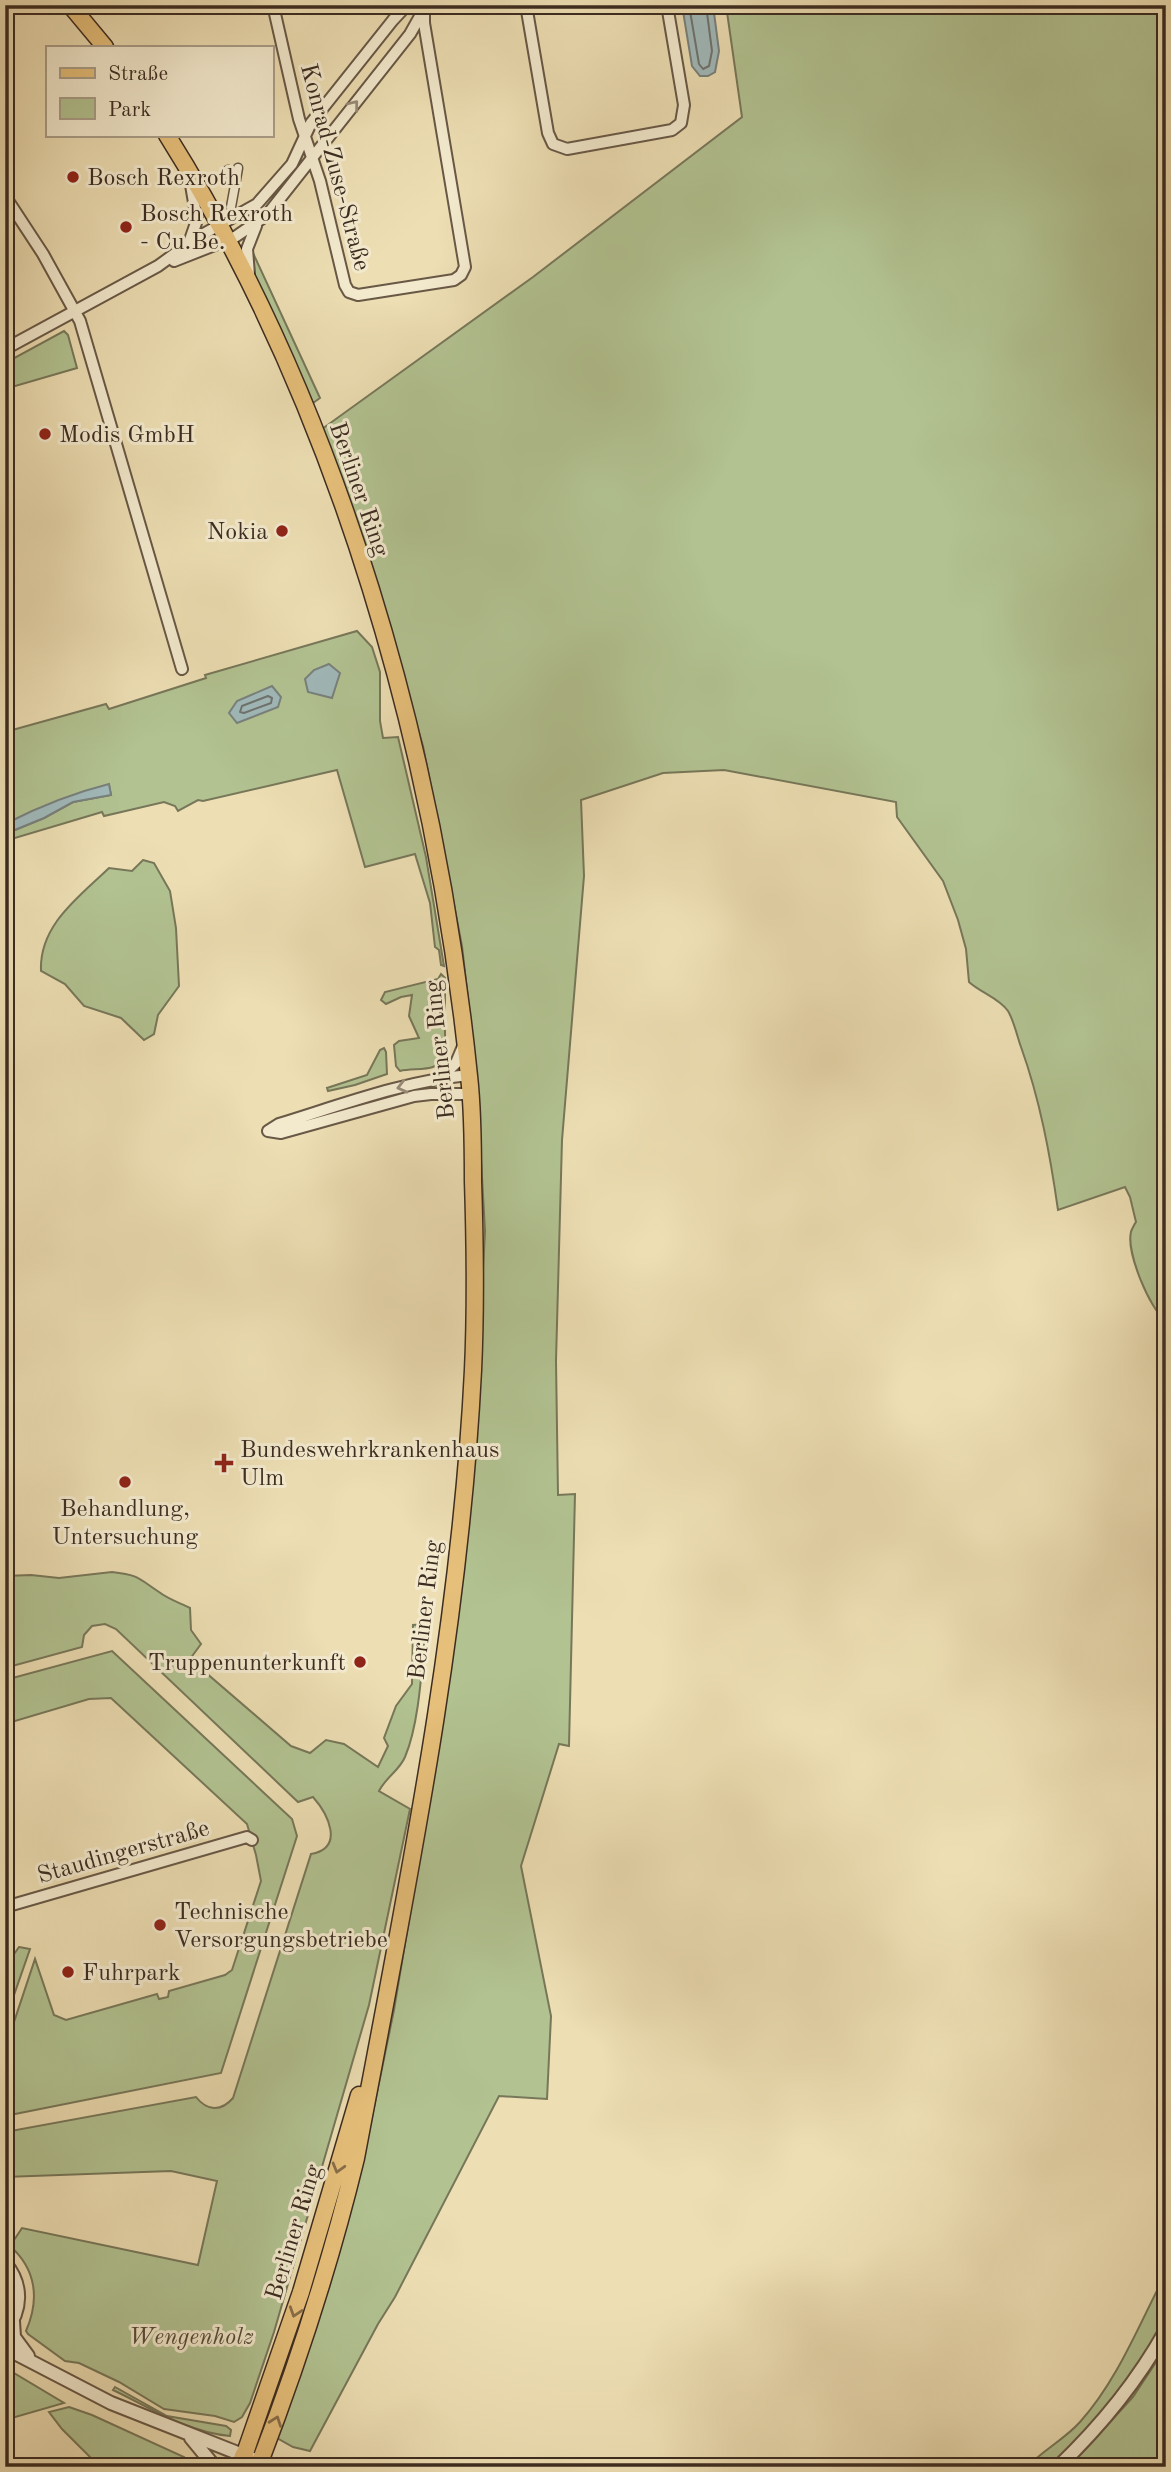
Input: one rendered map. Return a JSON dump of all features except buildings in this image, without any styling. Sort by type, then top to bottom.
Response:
[{"type":"main road","points":[[70,5],[104,46]]},
{"type":"main road","name":"Berliner Ring","points":[[168,136],[224,234],[282,352],[349,527],[392,667],[413,747],[436,854],[453,946],[470,1094],[475,1229],[473,1369],[461,1509],[441,1680],[416,1843],[384,2009],[301,2292],[255,2464]]},
{"type":"street","name":"Konrad-Zuse-Straße","points":[[273,5],[304,136],[321,187],[345,285],[349,292],[355,295],[454,280],[463,273],[464,260],[423,7]]},
{"type":"street","points":[[158,266],[198,237],[224,234],[265,196],[292,164],[312,123],[407,5]]},
{"type":"street","points":[[526,5],[548,133],[553,144],[567,149],[675,129],[683,119],[684,105],[667,5]]},
{"type":"street","points":[[251,288],[247,249],[257,224],[274,207],[410,34],[423,7]]},
{"type":"street","points":[[231,207],[238,168]]},
{"type":"street","points":[[228,170],[235,185]]},
{"type":"street","points":[[187,246],[197,220],[189,172]]},
{"type":"street","points":[[5,196],[75,311],[182,669]]},
{"type":"street","points":[[5,349],[158,266],[224,234],[257,224]]},
{"type":"street","points":[[440,1078],[456,1063],[465,1041]]},
{"type":"street","points":[[469,1075],[440,1078],[386,1091],[279,1124],[268,1131],[281,1133],[414,1096],[470,1094]]},
{"type":"street","name":"Staudingerstraße","points":[[5,1907],[247,1837],[252,1840]]},
{"type":"street","points":[[5,2263],[15,2279],[19,2294],[18,2309],[9,2326],[16,2341],[38,2365]]},
{"type":"street","points":[[1058,2467],[1084,2443],[1114,2408],[1139,2374],[1166,2329]]},
{"type":"street","points":[[5,2348],[89,2393],[255,2464]]},
{"type":"street","points":[[189,2435],[215,2467]]},
{"type":"green space","points":[[726,5],[1166,5],[1166,1321],[1147,1293],[1132,1253],[1131,1231],[1136,1222],[1125,1187],[1058,1210],[1039,1107],[1012,1019],[1000,1003],[969,982],[966,949],[943,881],[897,817],[896,802],[724,770],[663,773],[581,800],[584,876],[562,1140],[556,1361],[558,1495],[575,1494],[569,1746],[559,1744],[521,1866],[551,2016],[547,2099],[499,2096],[395,2297],[310,2451],[293,2447],[277,2438],[364,2156],[394,2010],[419,1859],[478,1372],[485,1231],[476,1069],[462,946],[423,746],[352,511],[322,429],[533,277],[742,117]]},
{"type":"green space","points":[[253,253],[320,398],[313,403],[255,276]]},
{"type":"green space","points":[[64,331],[68,335],[77,368],[5,389],[5,363]]},
{"type":"green space","points":[[357,631],[372,647],[380,672],[380,721],[383,738],[398,737],[426,857],[444,966],[441,965],[439,950],[435,947],[430,903],[415,854],[365,867],[337,770],[198,800],[178,811],[175,806],[164,802],[104,816],[102,812],[5,841],[5,834],[44,818],[73,802],[111,795],[109,785],[41,808],[5,824],[5,732],[106,704],[109,709],[206,678],[205,675]]},
{"type":"green space","points":[[143,860],[154,863],[170,891],[176,928],[179,986],[158,1015],[154,1034],[144,1040],[121,1018],[84,1006],[65,984],[41,971],[47,940],[63,913],[74,901],[109,868],[132,871]]},
{"type":"green space","points":[[441,974],[445,978],[445,1054],[438,1065],[433,1067],[400,1071],[396,1066],[394,1045],[399,1041],[419,1038],[409,1016],[412,995],[386,1004],[381,1000],[385,992],[438,979]]},
{"type":"green space","points":[[384,1048],[387,1074],[328,1091],[327,1088],[367,1075],[380,1050]]},
{"type":"green space","name":"Wengenholz","points":[[112,1572],[138,1578],[166,1597],[190,1608],[191,1630],[201,1644],[190,1659],[291,1746],[310,1753],[326,1740],[344,1744],[378,1767],[388,1746],[384,1738],[396,1706],[412,1684],[413,1625],[426,1624],[420,1692],[410,1743],[402,1762],[379,1791],[410,1809],[369,2005],[274,2332],[250,2403],[242,2417],[234,2422],[215,2416],[164,2409],[119,2382],[79,2363],[65,2361],[28,2334],[26,2331],[33,2307],[33,2285],[25,2264],[10,2246],[22,2228],[198,2265],[217,2181],[171,2171],[5,2177],[5,2132],[196,2097],[200,2102],[214,2108],[228,2103],[233,2098],[311,1854],[321,1851],[331,1838],[328,1821],[313,1797],[298,1802],[116,1629],[105,1624],[92,1626],[84,1635],[82,1647],[5,1668],[5,1576],[59,1578]]},
{"type":"green space","points":[[112,1651],[292,1819],[297,1836],[221,2073],[5,2116],[5,2049],[35,1959],[54,2015],[66,2020],[157,1994],[159,1999],[168,1997],[169,1991],[225,1975],[232,1970],[261,1881],[247,1824],[111,1698],[89,1699],[5,1724],[5,1680]]},
{"type":"green space","points":[[19,1947],[30,1949],[5,2021],[5,1967]]},
{"type":"green space","points":[[1166,2273],[1166,2319],[1110,2405],[1050,2467],[1027,2467],[1074,2428],[1094,2406],[1128,2350]]},
{"type":"green space","points":[[1166,2347],[1166,2467],[1069,2467],[1133,2397]]},
{"type":"green space","points":[[5,2362],[14,2373],[64,2403],[5,2420]]},
{"type":"green space","points":[[115,2387],[167,2416],[226,2426],[231,2430],[230,2436],[214,2434],[184,2424],[155,2411],[113,2390]]},
{"type":"green space","points":[[69,2407],[184,2457],[182,2467],[100,2467],[49,2412]]},
{"type":"water","points":[[682,5],[713,5],[719,51],[715,72],[708,76],[700,76],[692,66]]},
{"type":"water","points":[[329,664],[340,673],[332,698],[308,692],[305,679],[314,670]]},
{"type":"water","points":[[272,686],[281,697],[278,707],[237,723],[229,713],[237,701]]},
{"type":"water","points":[[109,784],[111,795],[73,802],[44,818],[5,834],[5,824],[17,818],[69,796]]},
{"type":"tram line","points":[[5,2286],[5,2311]]},
{"type":"place","name":"Bosch Rexroth","points":[[73,177]]},
{"type":"place","name":"Bosch Rexroth - Cu.Be.","points":[[126,227]]},
{"type":"place","name":"Modis GmbH","points":[[45,434]]},
{"type":"place","name":"Nokia","points":[[282,531]]},
{"type":"place","name":"Bundeswehrkrankenhaus Ulm","points":[[224,1463]]},
{"type":"place","name":"Behandlung, Untersuchung","points":[[125,1482]]},
{"type":"place","name":"Truppenunterkunft","points":[[360,1662]]},
{"type":"place","name":"Technische Versorgungsbetriebe","points":[[160,1925]]},
{"type":"place","name":"Fuhrpark","points":[[68,1972]]}]
